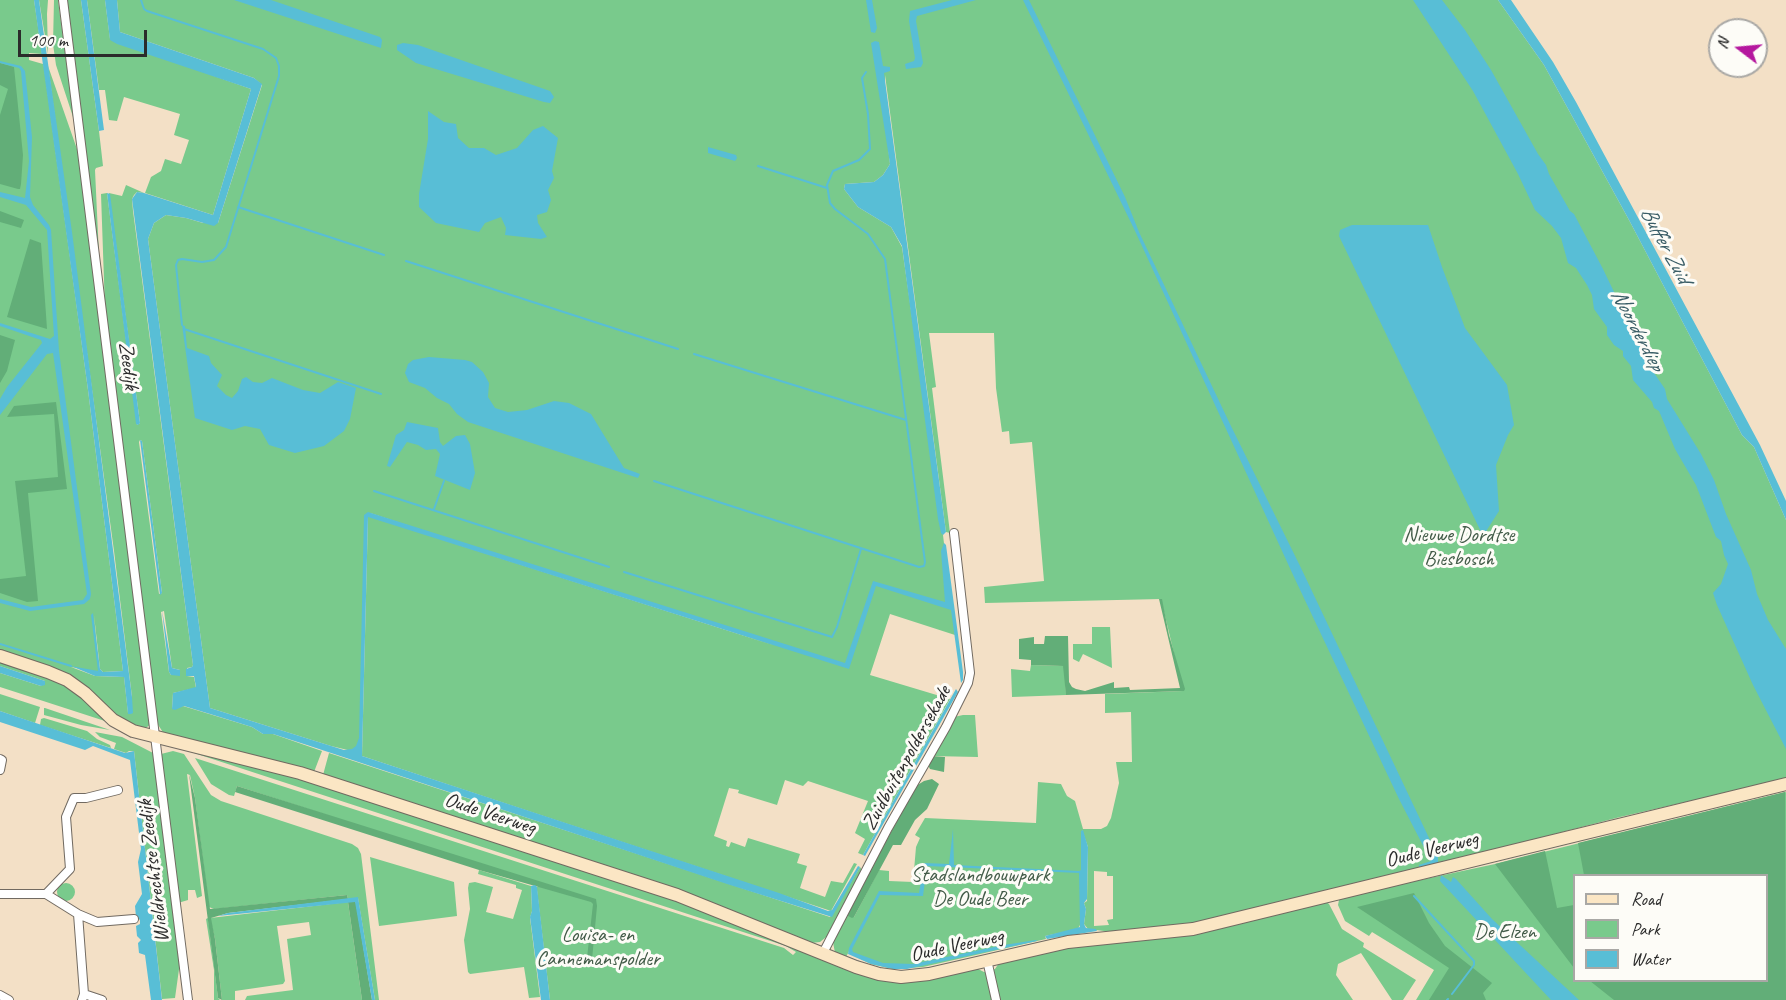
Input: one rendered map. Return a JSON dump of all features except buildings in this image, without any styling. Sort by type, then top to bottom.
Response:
[{"type":"street","name":"Zeedijk","points":[[63,0],[156,737]]},
{"type":"street","name":"Zuidbuitenpoldersekade","points":[[823,953],[888,828],[946,727],[968,683],[970,673],[954,532]]},
{"type":"street","name":"Oude Veerweg","points":[[0,656],[67,680],[119,724],[133,731],[300,773],[677,895],[870,972],[901,977],[929,974],[1068,942],[1193,929],[1786,784]]},
{"type":"street","name":"Wieldrechtse Zeedijk","points":[[156,737],[188,1000]]},
{"type":"street","points":[[0,759],[2,760],[0,770]]},
{"type":"street","points":[[46,894],[70,869],[66,817],[74,798],[86,798],[118,790]]},
{"type":"street","points":[[0,894],[46,894],[78,914],[97,922],[134,919]]},
{"type":"street","points":[[78,914],[83,997],[102,1000]]},
{"type":"street","points":[[987,960],[996,1000]]},
{"type":"street","points":[[0,995],[9,1000]]},
{"type":"green space","points":[[0,0],[34,0],[42,54],[29,53],[29,60],[43,64],[44,67],[123,671],[103,672],[100,669],[94,615],[99,672],[71,667],[95,676],[124,677],[128,713],[131,714],[132,697],[114,551],[48,66],[78,152],[115,431],[150,725],[144,729],[114,715],[95,697],[0,651]]},
{"type":"green space","points":[[39,0],[48,0],[48,54]]},
{"type":"green space","points":[[54,0],[58,0],[74,120],[56,65],[53,44]]},
{"type":"green space","points":[[64,0],[81,0],[99,131],[103,166],[95,170],[100,277]]},
{"type":"green space","points":[[87,0],[105,0],[110,39],[251,89],[213,215],[145,193],[151,177],[161,171],[165,159],[181,164],[189,140],[174,135],[180,114],[124,97],[117,121],[109,120],[105,90],[99,90]]},
{"type":"green space","name":"Nieuwe Dordtse Biesbosch","points":[[117,0],[1498,0],[1544,65],[1629,220],[1742,435],[1754,447],[1786,520],[1786,779],[1620,817],[1432,866],[1189,924],[1112,932],[1088,929],[1084,924],[1086,909],[1084,903],[1087,901],[1088,847],[1082,830],[1080,925],[1078,929],[1045,936],[1046,939],[923,967],[893,969],[871,964],[849,953],[880,891],[845,959],[835,953],[833,942],[846,915],[854,917],[879,870],[889,871],[889,881],[913,882],[916,847],[920,838],[915,835],[925,818],[1036,823],[1038,782],[1061,784],[1067,796],[1075,801],[1083,829],[1101,829],[1107,826],[1119,783],[1116,762],[1132,762],[1131,712],[1105,713],[1105,694],[1183,691],[1161,599],[985,603],[984,587],[1044,581],[1032,442],[1010,444],[1009,431],[1002,432],[996,388],[994,333],[929,333],[936,387],[932,388],[950,533],[946,532],[885,75],[885,120],[890,164],[883,175],[874,182],[845,184],[844,189],[858,207],[891,227],[902,247],[955,635],[890,614],[870,675],[950,699],[863,855],[858,853],[865,839],[855,833],[868,801],[808,781],[803,786],[785,780],[777,805],[729,788],[714,836],[727,841],[726,846],[729,847],[731,842],[745,847],[748,838],[800,854],[797,863],[807,866],[800,888],[825,897],[831,881],[843,883],[854,863],[857,864],[831,911],[362,756],[368,516],[776,646],[370,513],[366,516],[360,753],[210,708],[148,239],[154,223],[166,215],[203,223],[218,223],[262,85],[254,78],[120,32]],"holes":[[[1094,871],[1107,872],[1107,876],[1113,876],[1113,919],[1107,920],[1109,925],[1094,926]]]},
{"type":"green space","points":[[0,63],[14,67],[23,155],[20,189],[0,184],[0,115],[8,89],[0,85]]},
{"type":"green space","points":[[126,185],[144,193],[137,192],[134,195],[133,211],[193,665],[187,668],[187,676],[194,677],[196,688],[173,693],[172,709],[183,706],[252,727],[263,734],[273,734],[322,751],[314,772],[164,734],[157,723],[105,309],[101,194],[107,193],[137,425],[140,423],[109,193],[122,196]],"holes":[[[140,440],[142,441],[162,593],[159,594]],[[164,611],[172,668],[180,670],[180,675],[171,675],[169,672],[161,612]]]},
{"type":"green space","points":[[0,211],[24,220],[21,228],[0,222]]},
{"type":"green space","points":[[30,239],[41,243],[47,329],[7,317]]},
{"type":"green space","points":[[0,335],[15,340],[7,371],[0,383]]},
{"type":"green space","points":[[56,402],[67,489],[28,493],[38,601],[27,602],[0,593],[0,579],[26,576],[15,481],[58,477],[54,414],[7,417],[14,406]]},
{"type":"green space","points":[[1159,599],[1162,599],[1184,691],[1066,695],[1063,666],[1031,665],[1031,660],[1019,659],[1019,639],[1034,637],[1034,644],[1044,644],[1045,636],[1068,636],[1069,682],[1076,689],[1085,691],[1114,682],[1114,688],[1129,687],[1130,690],[1180,688]]},
{"type":"green space","points":[[1092,627],[1110,627],[1112,668],[1083,654],[1079,662],[1073,659],[1073,644],[1092,644]]},
{"type":"green space","points":[[0,661],[54,679],[76,692],[108,722],[0,687],[0,673],[41,686],[45,681],[0,666]]},
{"type":"green space","points":[[1031,665],[1063,666],[1066,695],[1012,697],[1011,669],[1030,671]]},
{"type":"green space","points":[[0,694],[40,707],[35,723],[0,711]]},
{"type":"green space","points":[[44,708],[110,730],[44,715]]},
{"type":"green space","points":[[975,715],[978,757],[932,756],[954,717]]},
{"type":"green space","points":[[41,719],[87,731],[110,745],[111,748],[40,725]]},
{"type":"green space","points":[[95,732],[122,737],[155,754],[180,962],[175,998],[162,999],[134,751],[126,753],[114,749],[116,743],[100,737]]},
{"type":"green space","points":[[173,751],[184,754],[211,795],[221,801],[352,844],[358,848],[361,854],[379,1000],[375,1000],[358,898],[348,899],[347,895],[214,909],[209,907],[195,798],[190,775],[187,774],[202,896],[197,898],[195,890],[188,890],[188,900],[178,903],[161,754]]},
{"type":"green space","name":"Louisa- en Cannemanspolder","points":[[195,751],[282,772],[679,900],[868,976],[978,969],[984,972],[995,969],[999,963],[1065,946],[1325,901],[1329,904],[1342,929],[1364,943],[1363,947],[1416,980],[1403,1000],[1392,1000],[1361,953],[1338,964],[1336,975],[1353,1000],[550,1000],[537,887],[550,887],[237,786],[234,796],[229,795],[211,784],[195,758],[784,948],[793,955],[796,952],[786,946],[194,753]]},
{"type":"green space","points":[[329,753],[830,917],[860,867],[862,870],[830,934],[820,942],[811,943],[323,775]]},
{"type":"green space","points":[[932,756],[945,757],[944,772],[930,769],[928,765]]},
{"type":"green space","points":[[189,774],[195,798],[210,909],[347,895],[348,899],[228,913],[211,918],[222,1000],[218,998]]},
{"type":"green space","points":[[932,779],[939,784],[927,809],[915,820],[901,845],[893,845],[854,917],[846,915],[916,786]]},
{"type":"green space","points":[[237,786],[596,899],[592,960],[589,961],[587,958],[593,904],[591,902],[479,870],[235,792]]},
{"type":"green space","points":[[1785,792],[1786,1000],[1614,1000],[1591,982],[1768,982],[1768,874],[1584,874],[1578,843]]},
{"type":"green space","name":"De Elzen","points":[[1786,792],[1786,1000],[1416,1000],[1434,970],[1372,932],[1369,936],[1345,921],[1338,905],[1341,897],[1495,864]]},
{"type":"green space","points":[[1545,851],[1557,908],[1573,905],[1573,967],[1495,864]]},
{"type":"green space","points":[[370,857],[454,882],[457,916],[379,926]]},
{"type":"green space","points":[[479,870],[531,886],[530,918],[540,997],[529,998],[524,967],[470,974],[468,972],[464,940],[470,909],[469,883],[475,882],[493,887],[486,912],[513,919],[522,890],[516,888],[516,885],[478,874]]},
{"type":"green space","points":[[66,883],[72,886],[75,892],[72,898],[66,901],[60,898],[57,892],[60,886]]},
{"type":"green space","points":[[1414,893],[1429,923],[1445,946],[1492,983],[1483,993],[1486,1000],[1429,1000],[1449,968],[1357,907]]},
{"type":"green space","points":[[354,901],[372,1000],[362,1000],[348,902]]},
{"type":"green space","points":[[348,902],[362,1000],[245,1000],[247,996],[293,990],[287,939],[311,935],[309,922],[277,926],[285,981],[283,984],[235,991],[235,1000],[222,1000],[215,939],[210,918]]},
{"type":"green space","points":[[208,918],[220,1000],[214,1000],[214,970],[206,919]]},
{"type":"water","points":[[34,0],[39,0],[72,232],[132,697],[133,713],[131,714],[128,714],[124,677],[95,676],[71,666],[98,671],[91,615],[93,613],[100,669],[103,672],[123,671],[88,390]]},
{"type":"water","points":[[81,0],[87,0],[104,130],[99,131]]},
{"type":"water","points":[[105,0],[117,0],[120,32],[254,78],[262,84],[218,223],[214,226],[166,215],[154,223],[148,239],[210,708],[344,750],[356,746],[359,738],[364,515],[368,512],[845,663],[873,581],[945,602],[941,551],[944,543],[963,672],[961,683],[951,610],[876,586],[849,669],[368,517],[362,756],[828,911],[832,910],[858,866],[860,867],[832,917],[273,734],[263,734],[252,727],[184,706],[172,709],[173,693],[196,687],[194,676],[186,676],[186,669],[193,665],[132,199],[137,192],[144,193],[213,215],[251,89],[110,40]]},
{"type":"water","points":[[234,0],[271,0],[380,37],[381,48]]},
{"type":"water","points":[[866,0],[872,0],[877,28],[875,33],[871,32]]},
{"type":"water","points":[[952,0],[976,0],[917,16],[923,63],[921,67],[906,69],[905,64],[914,61],[915,58],[909,21],[910,11]]},
{"type":"water","points":[[1023,0],[1029,0],[1125,197],[1139,232],[1229,422],[1438,857],[1438,864],[1419,867],[1431,861],[1399,799],[1136,233]]},
{"type":"water","points":[[1413,0],[1442,0],[1491,70],[1570,211],[1574,214],[1650,367],[1665,389],[1667,399],[1701,454],[1714,480],[1726,514],[1751,570],[1757,594],[1768,620],[1786,649],[1786,749],[1753,685],[1717,605],[1713,593],[1721,584],[1728,564],[1721,541],[1716,537],[1696,485],[1675,449],[1659,411],[1654,408],[1652,402],[1633,380],[1631,366],[1623,356],[1623,351],[1614,345],[1607,335],[1607,327],[1594,309],[1592,295],[1587,285],[1576,268],[1568,263],[1561,238],[1535,210],[1473,91]]},
{"type":"water","points":[[1498,0],[1511,0],[1553,62],[1576,102],[1760,445],[1786,501],[1786,520],[1754,447],[1742,435],[1629,220],[1544,65]]},
{"type":"water","points":[[879,42],[883,66],[890,67],[890,71],[884,73],[946,532],[943,535],[938,519],[902,246],[891,227],[858,207],[844,189],[845,184],[874,182],[883,175],[890,164],[871,43]]},
{"type":"water","points":[[403,43],[418,45],[550,91],[554,97],[550,103],[544,102],[416,63],[397,50],[397,45]]},
{"type":"water","points":[[0,61],[21,66],[25,71],[32,137],[30,197],[51,230],[59,351],[91,594],[90,599],[84,604],[30,611],[0,603],[0,599],[31,607],[83,600],[87,594],[53,353],[47,354],[0,415],[0,399],[7,387],[42,343],[41,340],[0,326],[0,323],[50,339],[54,336],[47,230],[26,205],[0,197],[0,192],[25,198],[29,161],[21,71],[19,68],[0,63]]},
{"type":"water","points":[[428,111],[444,122],[456,124],[458,138],[469,148],[484,148],[496,155],[517,148],[533,130],[543,126],[558,138],[552,171],[554,178],[548,190],[551,200],[547,212],[537,215],[538,223],[547,237],[541,239],[505,235],[506,228],[501,217],[485,223],[479,232],[436,223],[419,207],[428,139]]},
{"type":"water","points":[[708,147],[736,155],[737,158],[735,161],[708,153]]},
{"type":"water","points":[[107,193],[110,194],[140,423],[138,425],[136,424]]},
{"type":"water","points":[[1352,225],[1428,225],[1465,328],[1507,385],[1514,425],[1496,465],[1499,511],[1483,536],[1339,236],[1340,230]]},
{"type":"water","points":[[182,325],[185,326],[187,348],[209,356],[211,363],[222,375],[217,386],[232,398],[238,391],[242,379],[246,377],[253,382],[262,383],[272,378],[303,390],[320,393],[338,382],[356,388],[350,419],[344,431],[324,446],[295,453],[269,445],[260,429],[245,426],[232,430],[195,418]]},
{"type":"water","points":[[429,357],[472,362],[483,372],[489,383],[488,397],[495,408],[508,412],[527,410],[554,401],[569,403],[591,414],[624,468],[640,474],[638,478],[468,422],[449,404],[425,388],[409,382],[405,373],[408,364],[413,360]]},
{"type":"water","points":[[407,422],[438,428],[440,442],[443,446],[456,436],[465,435],[470,444],[475,473],[470,490],[435,476],[440,454],[436,449],[426,450],[407,442],[390,467],[387,466],[396,435],[404,430]]},
{"type":"water","points":[[140,440],[142,441],[162,593],[160,595]]},
{"type":"water","points":[[162,610],[172,668],[180,670],[180,676],[171,675],[169,672]]},
{"type":"water","points":[[0,666],[45,681],[45,685],[41,686],[0,673]]},
{"type":"water","points":[[956,689],[958,692],[865,856],[863,855]]},
{"type":"water","points":[[0,711],[125,753],[134,751],[162,1000],[151,1000],[145,955],[139,953],[138,943],[141,940],[137,936],[136,926],[140,924],[140,920],[136,917],[135,906],[142,894],[138,862],[141,849],[130,760],[93,746],[85,750],[0,722]]},
{"type":"water","points":[[953,829],[954,865],[1079,871],[1081,870],[1081,831],[1083,830],[1088,847],[1084,924],[1086,928],[1097,931],[1047,939],[1045,936],[1080,927],[1079,873],[927,866],[923,896],[880,895],[852,949],[853,952],[883,963],[913,964],[1004,945],[1037,941],[907,969],[893,969],[871,964],[848,954],[879,891],[919,893],[924,863],[949,864]]},
{"type":"water","points":[[1441,875],[1451,882],[1453,877],[1456,879],[1492,919],[1579,1000],[1551,1000],[1440,881]]},
{"type":"water","points":[[535,885],[550,1000],[541,1000],[530,917],[532,911],[531,886]]},
{"type":"water","points":[[358,897],[375,1000],[372,1000],[355,902],[218,916],[228,913]]},
{"type":"waterway","points":[[141,0],[147,11],[263,49],[276,58],[279,66],[279,76],[226,247],[214,260],[202,262],[182,259],[178,260],[176,265],[182,325]]},
{"type":"waterway","points":[[654,481],[919,567],[924,566],[885,259],[868,234],[830,203],[827,185],[833,171],[859,160],[870,149],[868,114],[862,78],[866,72]]},
{"type":"waterway","points":[[758,166],[827,188]]},
{"type":"waterway","points":[[238,207],[384,255]]},
{"type":"waterway","points":[[406,261],[678,349]]},
{"type":"waterway","points":[[184,329],[381,394]]},
{"type":"waterway","points":[[694,354],[906,420]]},
{"type":"waterway","points":[[434,509],[444,481]]},
{"type":"waterway","points":[[374,491],[609,567]]},
{"type":"waterway","points":[[624,572],[832,637],[861,549]]},
{"type":"waterway","points":[[0,644],[71,666]]},
{"type":"waterway","points":[[1414,896],[1474,961],[1474,965],[1452,994]]},
{"type":"water label","name":"Buffer Zuid","points":[[1665,245]]},
{"type":"water label","name":"Noorderdiep","points":[[1637,330]]},
{"type":"park label","name":"Stadslandbouwpark De Oude Beer","points":[[980,887]]}]
